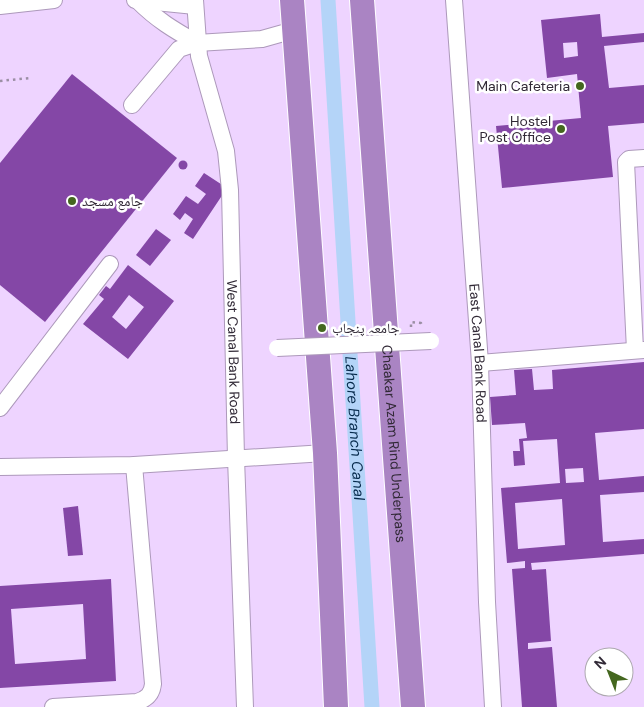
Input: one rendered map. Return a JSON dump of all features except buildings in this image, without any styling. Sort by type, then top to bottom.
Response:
[{"type":"highway","points":[[292,0],[325,453],[336,707]]},
{"type":"highway","name":"Chaakar Azam Rind Underpass","points":[[362,0],[413,707]]},
{"type":"street","points":[[0,6],[54,0]]},
{"type":"street","name":"East Canal Bank Road","points":[[454,0],[480,363],[492,707]]},
{"type":"street","points":[[137,1],[163,22],[198,43]]},
{"type":"street","points":[[137,1],[179,5],[195,3]]},
{"type":"street","name":"West Canal Bank Road","points":[[195,3],[199,56],[226,151],[230,190],[236,458],[246,707]]},
{"type":"street","points":[[132,105],[179,49],[198,43],[262,39],[294,30]]},
{"type":"street","points":[[480,363],[640,350],[626,162],[629,159],[644,158]]},
{"type":"street","points":[[0,408],[110,264]]},
{"type":"street","points":[[277,348],[431,341]]},
{"type":"street","points":[[0,467],[134,465],[325,453]]},
{"type":"street","points":[[53,707],[137,702],[148,696],[152,689],[134,465]]},
{"type":"path","points":[[0,81],[30,78]]},
{"type":"shaded area","name":"جامعہ پنجاب","points":[[0,0],[644,0],[644,707],[0,707]]},
{"type":"waterway","name":"Lahore Branch Canal","points":[[328,0],[372,707]]},
{"type":"place","name":"Main Cafeteria","points":[[580,86]]},
{"type":"place","name":"Hostel Post Office","points":[[561,129]]},
{"type":"place","name":"جامع مسجد","points":[[72,201]]},
{"type":"place","name":"جامعہ پنجاب","points":[[322,328]]}]
